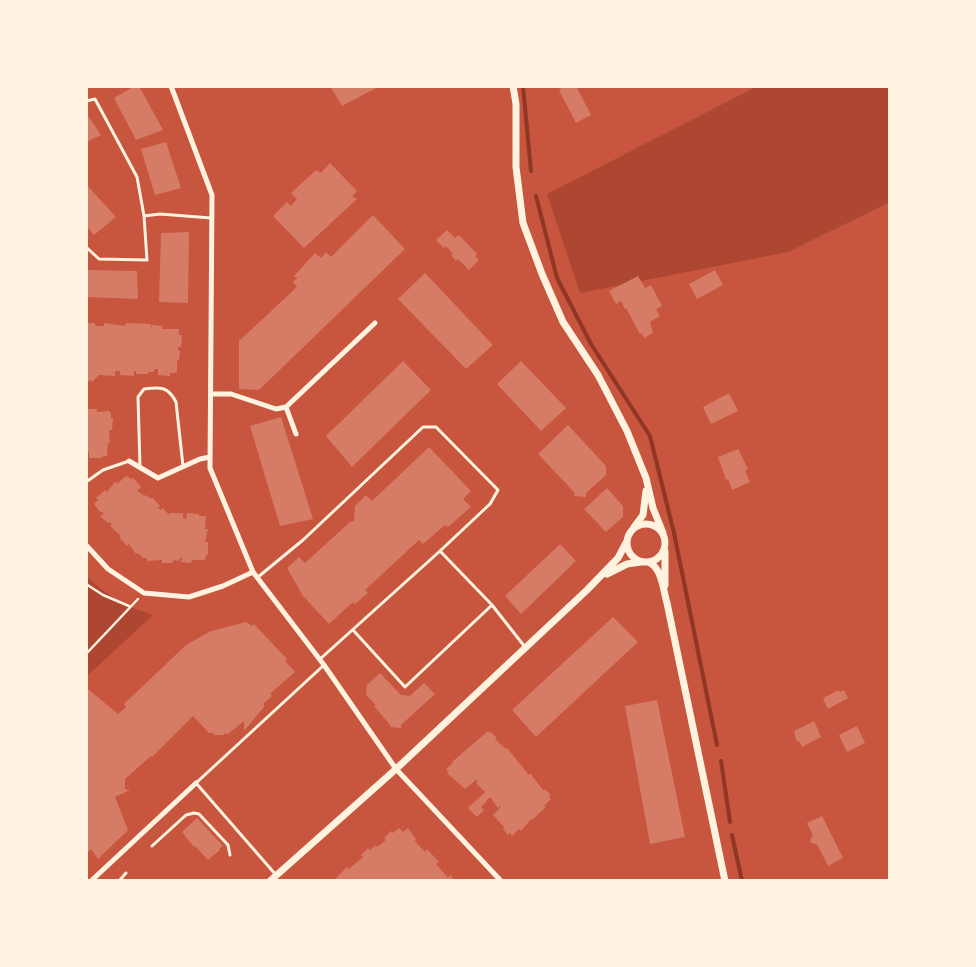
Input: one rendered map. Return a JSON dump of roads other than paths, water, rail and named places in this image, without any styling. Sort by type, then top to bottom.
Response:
[{"type":"street","points":[[171,86],[212,195],[210,468],[253,572],[324,665],[396,769],[501,881]]},
{"type":"street","points":[[513,86],[516,104],[516,167],[523,223],[563,322],[598,375],[627,431],[646,478],[652,508],[663,534],[665,545],[664,575],[667,603]]},
{"type":"street","points":[[211,394],[231,394],[276,409],[286,408],[375,323]]},
{"type":"street","points":[[286,408],[296,434]]},
{"type":"street","points":[[129,461],[158,478],[200,459],[210,457]]},
{"type":"street","points":[[273,878],[396,769],[587,590],[618,558],[632,529],[642,515],[646,498],[646,478]]},
{"type":"street","points":[[632,529],[643,524],[649,524],[654,525],[663,534]]},
{"type":"street","points":[[627,541],[629,552],[633,556],[653,564],[658,570],[667,603],[725,881]]},
{"type":"street","points":[[86,545],[108,569],[144,592],[189,597],[223,586],[253,572]]},
{"type":"street","points":[[587,590],[611,571],[627,564],[645,562],[660,557],[665,545]]},
{"type":"street","points":[[90,881],[196,783]]},
{"type":"lane","points":[[86,101],[95,99],[137,177],[144,216],[147,260],[99,259],[86,247]]},
{"type":"lane","points":[[144,216],[160,214],[212,218]]},
{"type":"lane","points":[[140,468],[138,397],[144,389],[160,387],[171,393],[176,402],[183,466]]},
{"type":"lane","points":[[257,578],[303,540],[423,427],[436,427],[498,490],[490,504],[319,660]]},
{"type":"lane","points":[[86,482],[103,470],[129,461]]},
{"type":"lane","points":[[440,551],[492,605],[525,648]]},
{"type":"lane","points":[[353,630],[405,686],[492,605]]},
{"type":"lane","points":[[273,878],[196,783],[324,665]]},
{"type":"lane","points":[[152,846],[186,815],[194,813],[199,814],[228,845],[230,855]]},
{"type":"lane","points":[[119,881],[126,873]]},
{"type":"waterway","points":[[523,86],[531,171]]},
{"type":"waterway","points":[[536,196],[557,278],[591,344],[650,436],[674,533],[717,745]]},
{"type":"waterway","points":[[721,761],[730,822]]},
{"type":"waterway","points":[[732,835],[742,881]]}]
